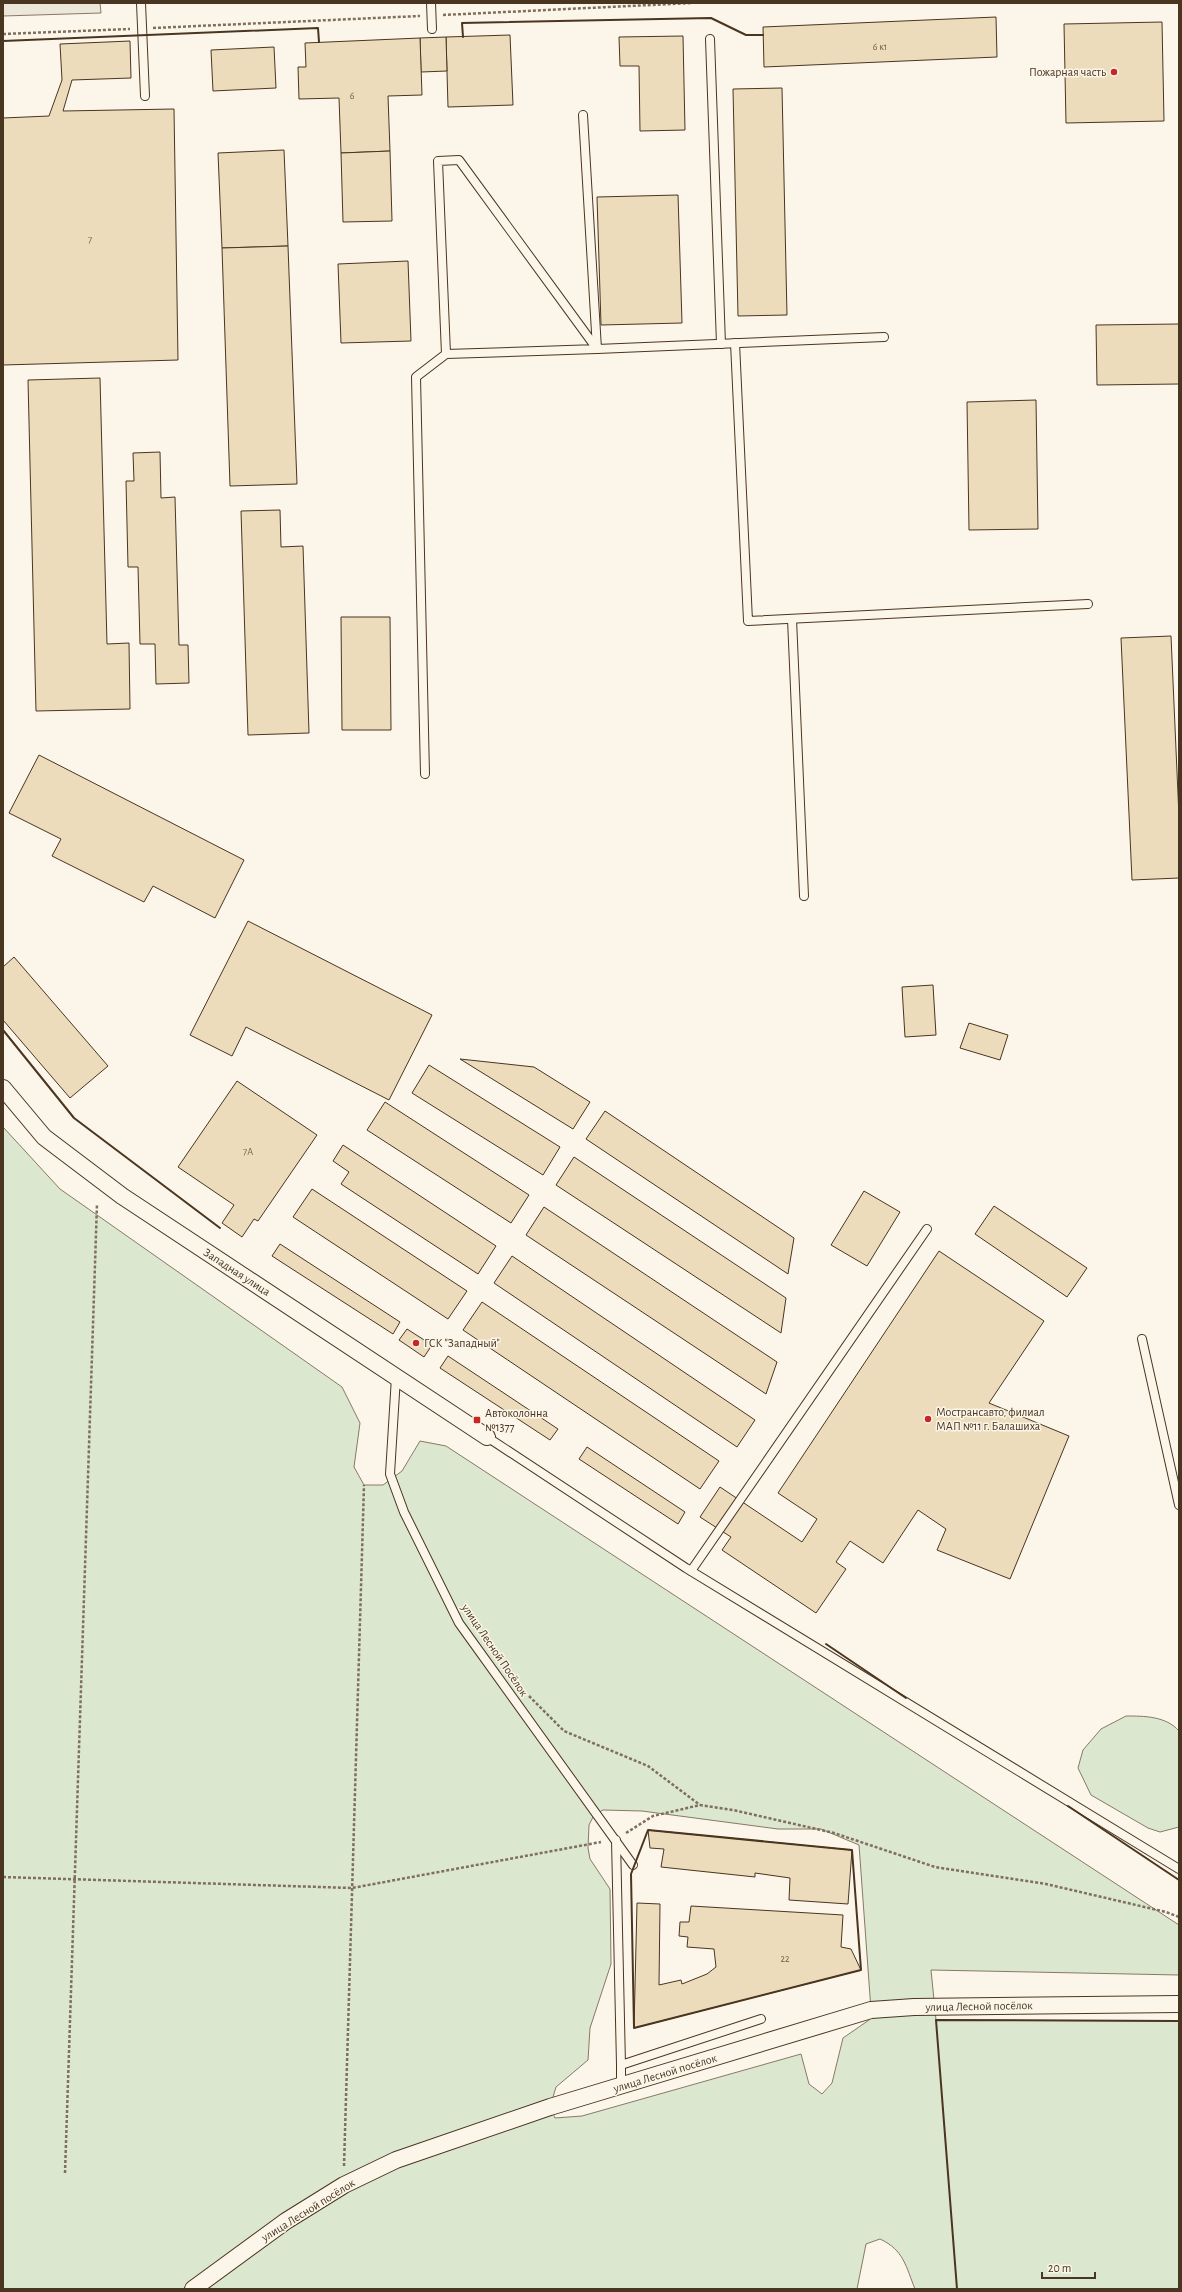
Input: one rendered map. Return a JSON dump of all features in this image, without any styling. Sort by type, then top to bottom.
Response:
[{"type":"street","name":"Западная улица","points":[[3,1088],[44,1137],[122,1196],[487,1437]]},
{"type":"street","name":"улица Лесной посёлок","points":[[192,2289],[286,2221],[344,2185],[396,2160],[550,2107],[871,2010],[914,2007],[1179,2004]]},
{"type":"lane","points":[[140,3],[145,96]]},
{"type":"lane","points":[[431,3],[432,29]]},
{"type":"lane","points":[[710,39],[720,344]]},
{"type":"lane","points":[[583,115],[597,348]]},
{"type":"lane","points":[[446,354],[438,161],[459,160],[597,348]]},
{"type":"lane","points":[[425,774],[416,377],[446,354],[884,337]]},
{"type":"lane","points":[[735,343],[748,621],[1088,604]]},
{"type":"lane","points":[[792,619],[804,896]]},
{"type":"lane","points":[[691,1571],[927,1229]]},
{"type":"lane","points":[[1142,1339],[1179,1505]]},
{"type":"lane","name":"улица Лесной Посёлок","points":[[396,1377],[390,1474],[404,1512],[459,1623],[634,1865]]},
{"type":"lane","points":[[487,1437],[691,1571],[1179,1869]]},
{"type":"lane","points":[[616,1839],[621,2086]]},
{"type":"lane","points":[[621,2065],[761,2019]]},
{"type":"path","points":[[3,34],[432,16],[692,3]]},
{"type":"path","points":[[65,2173],[97,1204]]},
{"type":"path","points":[[344,2185],[364,1485]]},
{"type":"path","points":[[526,1693],[564,1731],[648,1766],[700,1805]]},
{"type":"path","points":[[3,1878],[352,1888],[616,1839],[653,1816],[700,1805],[733,1810],[834,1833],[935,1867],[1046,1884],[1166,1912],[1179,1917]]},
{"type":"green space","points":[[3,1127],[60,1189],[342,1387],[360,1423],[354,1467],[364,1485],[383,1485],[402,1471],[420,1441],[446,1446],[1179,1925],[1179,1975],[931,1970],[936,2020],[1179,2021],[1179,2289],[915,2289],[906,2266],[899,2254],[888,2243],[880,2239],[866,2244],[857,2289],[3,2289]],"holes":[[[603,1810],[642,1811],[778,1829],[821,1829],[859,1845],[871,2010],[869,2020],[843,2038],[832,2083],[822,2094],[809,2084],[801,2054],[582,2116],[555,2118],[550,2107],[556,2087],[588,2060],[590,2028],[611,1964],[610,1889],[590,1859],[588,1848],[589,1825],[594,1815]]]},
{"type":"green space","points":[[1126,1716],[1154,1718],[1168,1722],[1179,1731],[1179,1827],[1160,1832],[1148,1828],[1091,1795],[1078,1768],[1083,1750],[1101,1729]]},
{"type":"shaded area","points":[[3,3],[100,3],[101,13],[3,16]]},
{"type":"building","points":[[996,17],[997,57],[764,67],[763,27]]},
{"type":"building","name":"Пожарная часть","points":[[1162,22],[1164,121],[1066,123],[1064,24]]},
{"type":"building","points":[[510,35],[513,105],[448,107],[446,37]]},
{"type":"building","points":[[683,36],[685,130],[640,131],[639,66],[620,66],[619,37]]},
{"type":"building","points":[[446,37],[447,71],[421,72],[420,38]]},
{"type":"building","points":[[420,38],[422,95],[388,96],[390,151],[341,153],[339,98],[299,99],[298,67],[306,67],[305,43]]},
{"type":"building","points":[[130,41],[131,78],[72,80],[63,111],[174,109],[178,360],[3,365],[3,118],[49,116],[62,80],[60,44]]},
{"type":"building","points":[[274,47],[276,88],[213,91],[211,50]]},
{"type":"building","points":[[782,88],[787,315],[738,316],[733,89]]},
{"type":"building","points":[[284,150],[288,246],[222,248],[218,153]]},
{"type":"building","points":[[390,151],[392,221],[343,222],[341,153]]},
{"type":"building","points":[[678,195],[682,323],[601,325],[597,197]]},
{"type":"building","points":[[288,246],[297,484],[230,486],[222,248]]},
{"type":"building","points":[[408,261],[411,341],[341,343],[338,264]]},
{"type":"building","points":[[1179,324],[1179,384],[1097,385],[1096,325]]},
{"type":"building","points":[[100,378],[107,644],[129,643],[130,709],[36,711],[28,380]]},
{"type":"building","points":[[1036,400],[1038,529],[969,530],[967,402]]},
{"type":"building","points":[[160,452],[161,498],[175,497],[179,645],[188,645],[189,683],[156,684],[155,644],[140,644],[138,567],[128,567],[126,481],[134,481],[133,453]]},
{"type":"building","points":[[280,510],[281,547],[303,546],[309,733],[248,735],[241,511]]},
{"type":"building","points":[[341,617],[390,617],[391,730],[342,730]]},
{"type":"building","points":[[1171,636],[1179,817],[1179,878],[1132,880],[1121,638]]},
{"type":"building","points":[[39,755],[244,860],[215,918],[153,886],[144,902],[52,856],[61,839],[9,813]]},
{"type":"building","points":[[248,921],[432,1015],[389,1100],[246,1027],[232,1056],[190,1035]]},
{"type":"building","points":[[14,957],[108,1066],[70,1098],[3,1020],[3,967]]},
{"type":"building","points":[[933,985],[936,1035],[905,1037],[902,987]]},
{"type":"building","points":[[969,1023],[1008,1035],[1000,1060],[960,1048]]},
{"type":"building","points":[[460,1059],[534,1067],[590,1102],[573,1129]]},
{"type":"building","points":[[429,1065],[560,1147],[543,1175],[412,1093]]},
{"type":"building","points":[[237,1081],[317,1135],[258,1221],[254,1219],[242,1237],[222,1223],[234,1205],[178,1167]]},
{"type":"building","points":[[385,1102],[529,1195],[511,1223],[367,1130]]},
{"type":"building","points":[[605,1111],[794,1238],[788,1274],[586,1139]]},
{"type":"building","points":[[343,1145],[496,1246],[478,1274],[341,1184],[349,1172],[333,1161]]},
{"type":"building","points":[[574,1157],[786,1298],[781,1333],[556,1185]]},
{"type":"building","points":[[312,1189],[467,1291],[448,1319],[293,1217]]},
{"type":"building","points":[[864,1191],[900,1212],[867,1266],[831,1245]]},
{"type":"building","points":[[994,1206],[1087,1268],[1067,1297],[975,1234]]},
{"type":"building","points":[[544,1207],[777,1362],[766,1394],[526,1235]]},
{"type":"building","points":[[280,1244],[400,1322],[393,1334],[272,1256]]},
{"type":"building","name":"Мострансавто, филиал МАП №11 г. Балашиха","points":[[939,1251],[1044,1321],[989,1403],[1069,1436],[1010,1579],[937,1550],[946,1529],[918,1510],[883,1563],[850,1541],[836,1562],[846,1569],[816,1613],[722,1550],[731,1537],[700,1517],[720,1487],[802,1542],[817,1519],[778,1493]]},
{"type":"building","points":[[512,1256],[755,1420],[737,1447],[494,1283]]},
{"type":"building","points":[[482,1302],[719,1461],[700,1489],[463,1330]]},
{"type":"building","name":"ГСК \"Западный\"","points":[[407,1329],[432,1345],[424,1357],[399,1340]]},
{"type":"building","points":[[448,1356],[558,1429],[550,1440],[440,1368]]},
{"type":"building","points":[[587,1447],[685,1512],[678,1524],[579,1459]]},
{"type":"building","points":[[648,1830],[852,1850],[848,1904],[789,1900],[790,1878],[755,1873],[755,1877],[661,1867],[664,1849],[650,1848]]},
{"type":"building","points":[[637,1903],[660,1904],[659,1985],[681,1980],[682,1984],[707,1974],[716,1967],[714,1949],[687,1947],[688,1937],[679,1936],[680,1922],[689,1922],[691,1906],[843,1915],[841,1947],[851,1949],[861,1970],[634,2028]]},
{"type":"wall","points":[[463,37],[462,23],[711,18],[746,35],[763,35]]},
{"type":"wall","points":[[3,41],[318,28],[319,42]]},
{"type":"wall","points":[[3,1030],[74,1118],[220,1228]]},
{"type":"wall","points":[[826,1644],[906,1698]]},
{"type":"wall","points":[[1068,1806],[1179,1880]]},
{"type":"wall","points":[[648,1830],[852,1850],[861,1970],[634,2028],[631,1874],[648,1830]]},
{"type":"wall","points":[[957,2289],[936,2020],[1179,2021]]},
{"type":"place","name":"Пожарная часть","points":[[1114,72]]},
{"type":"place","name":"ГСК \"Западный\"","points":[[416,1343]]},
{"type":"place","name":"Мострансавто, филиал МАП №11 г. Балашиха","points":[[928,1419]]},
{"type":"place","name":"Автоколонна №1377","points":[[477,1420]]}]
